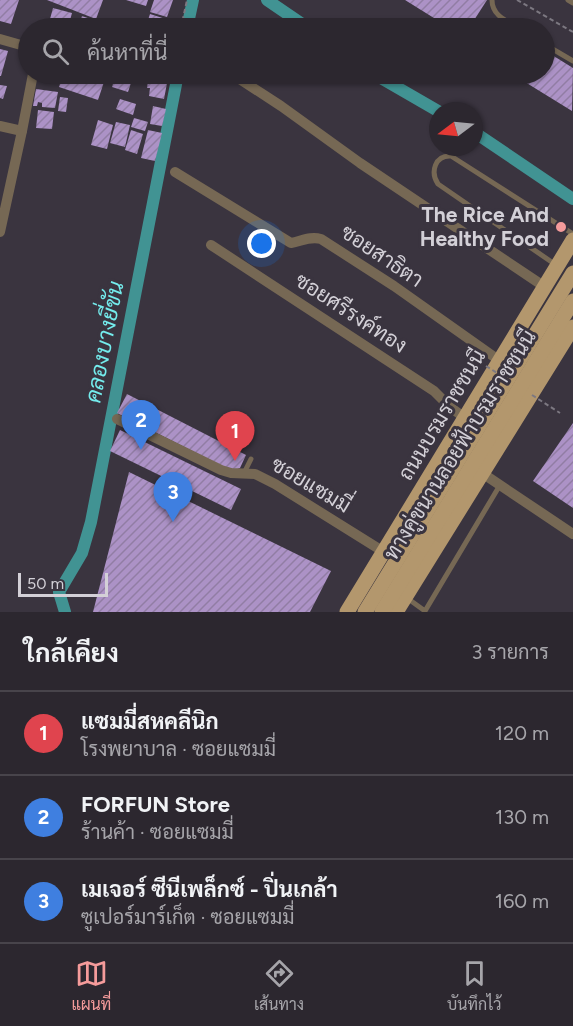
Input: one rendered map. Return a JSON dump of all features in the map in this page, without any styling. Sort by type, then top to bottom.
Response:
[{"type":"main road","name":"ถนนบรมราชชนนี","points":[[347,612],[573,240]]},
{"type":"main road","name":"ทางคู่ขนานลอยฟ้าบรมราชชนนี","points":[[365,612],[573,273]]},
{"type":"main road","name":"ทางคู่ขนานลอยฟ้าบรมราชชนนี","points":[[382,612],[573,301]]},
{"type":"main road","points":[[396,612],[573,327]]},
{"type":"street","points":[[0,39],[18,44]]},
{"type":"street","points":[[0,232],[31,84]]},
{"type":"street","points":[[247,84],[544,287]]},
{"type":"street","points":[[0,126],[22,131]]},
{"type":"street","name":"ซอยสาธิตา","points":[[175,172],[291,243],[314,237],[321,239],[394,286],[500,361]]},
{"type":"street","name":"ซอยศรีรงค์ทอง","points":[[211,245],[434,391],[450,408],[465,418]]},
{"type":"street","name":"ซอยแซมมี่","points":[[117,419],[221,470],[231,473],[255,474],[384,552]]},
{"type":"street","points":[[482,473],[573,534]]},
{"type":"lane","points":[[492,0],[493,9],[503,18]]},
{"type":"lane","points":[[568,0],[573,3]]},
{"type":"lane","points":[[555,50],[573,61]]},
{"type":"lane","points":[[558,266],[438,184],[433,172],[440,159],[451,156],[573,234]]},
{"type":"lane","points":[[244,473],[251,459]]},
{"type":"lane","points":[[405,597],[426,611],[500,485]]},
{"type":"path","points":[[183,18],[187,0]]},
{"type":"path","points":[[517,0],[548,18]]},
{"type":"path","points":[[555,22],[573,32]]},
{"type":"building","points":[[0,0],[19,0],[11,24],[0,21]]},
{"type":"building","points":[[47,0],[103,0],[96,18]]},
{"type":"building","points":[[126,0],[148,0],[146,6]]},
{"type":"building","points":[[154,0],[173,0],[167,17],[150,12]]},
{"type":"building","points":[[405,0],[487,0],[475,18],[434,18]]},
{"type":"building","points":[[53,8],[72,13],[71,18],[50,18]]},
{"type":"building","points":[[150,14],[163,18],[149,18]]},
{"type":"building","points":[[0,49],[8,51],[1,76],[0,76]]},
{"type":"building","points":[[555,57],[573,68],[572,111],[528,84],[555,84]]},
{"type":"building","points":[[60,84],[103,84],[98,100],[59,87]]},
{"type":"building","points":[[113,84],[131,84],[128,92],[112,87]]},
{"type":"building","points":[[148,84],[167,84],[164,99],[149,96],[150,88],[147,88]]},
{"type":"building","points":[[0,85],[7,86],[3,99],[0,98]]},
{"type":"building","points":[[36,89],[58,92],[55,108],[42,107],[42,103],[38,102],[37,106],[33,106]]},
{"type":"building","points":[[60,97],[68,98],[66,112],[58,111]]},
{"type":"building","points":[[120,99],[136,104],[133,115],[116,109]]},
{"type":"building","points":[[153,106],[166,109],[162,126],[150,124]]},
{"type":"building","points":[[38,110],[54,112],[52,129],[36,128]]},
{"type":"building","points":[[134,118],[148,122],[145,131],[131,127]]},
{"type":"building","points":[[98,120],[113,125],[107,149],[91,145]]},
{"type":"building","points":[[116,122],[130,125],[125,147],[110,143]]},
{"type":"building","points":[[131,130],[143,134],[137,154],[125,150]]},
{"type":"building","points":[[148,130],[162,133],[155,161],[141,158]]},
{"type":"building","points":[[127,394],[246,455],[240,468],[232,471],[117,413]]},
{"type":"building","points":[[573,423],[573,508],[533,481]]},
{"type":"building","points":[[120,430],[241,489],[231,510],[110,451]]},
{"type":"building","points":[[129,472],[331,571],[310,612],[93,612]]},
{"type":"waterway","name":"คลองบางยี่ขัน","points":[[189,18],[193,0]]},
{"type":"waterway","points":[[267,0],[293,18]]},
{"type":"waterway","name":"คลองบางยี่ขัน","points":[[65,612],[59,592],[82,553],[91,522],[176,84]]},
{"type":"waterway","points":[[391,84],[429,106]]},
{"type":"waterway","points":[[483,138],[573,199]]},
{"type":"place","name":"The Rice And Healthy Food","points":[[561,227]]},
{"type":"place","name":"FORFUN Store","points":[[141,450]]},
{"type":"place","name":"แซมมี่สหคลีนิก","points":[[235,461]]},
{"type":"place","name":"เมเจอร์ ซีนีเพล็กซ์ - ปิ่นเกล้า","points":[[173,522]]}]
